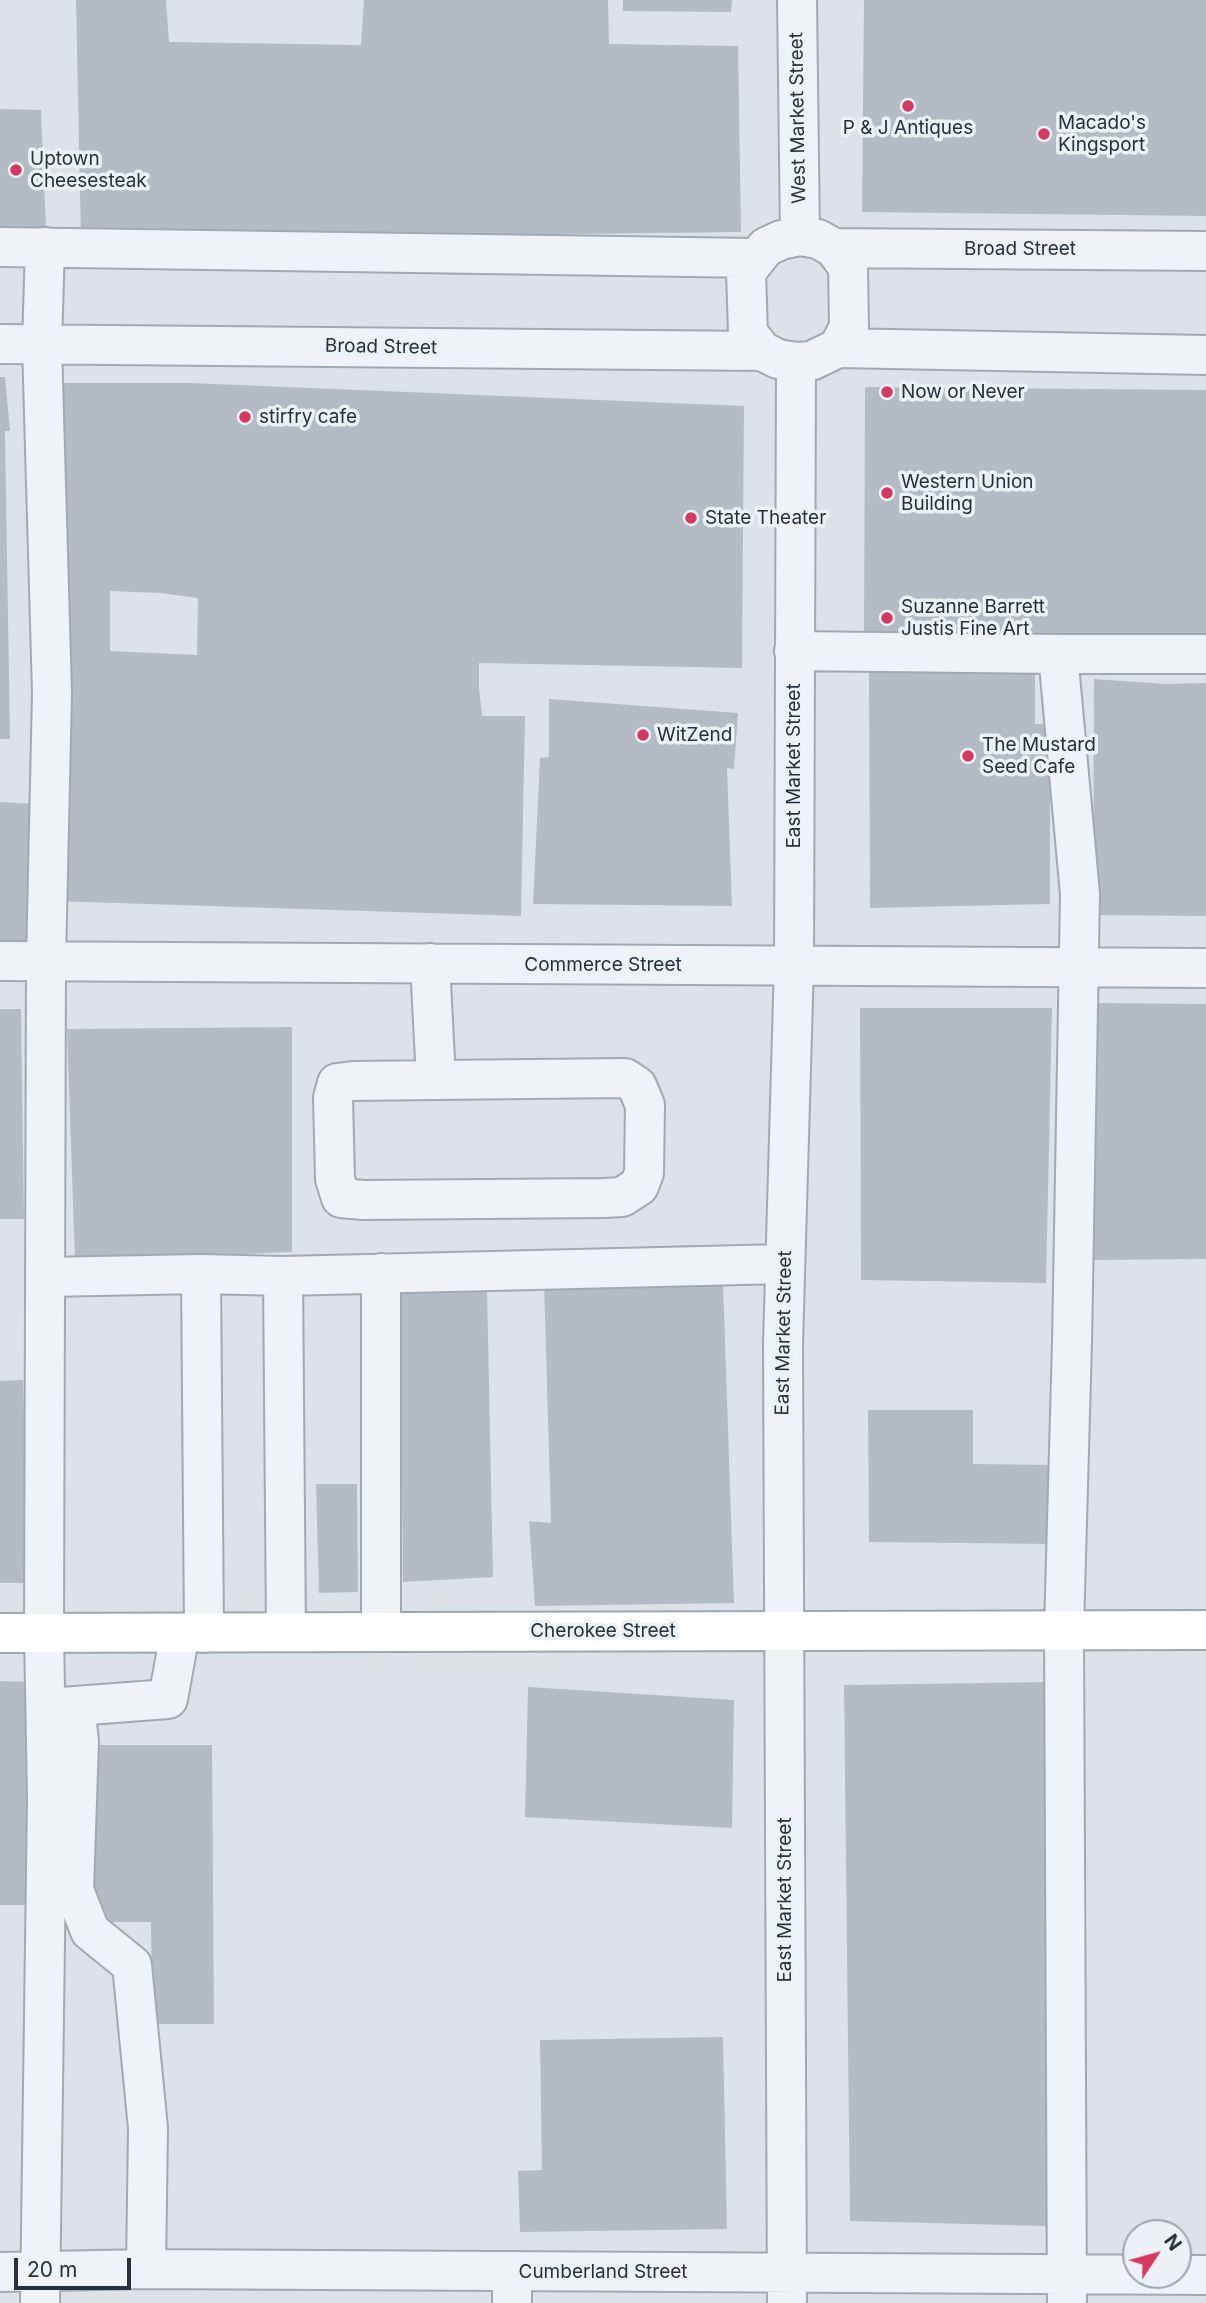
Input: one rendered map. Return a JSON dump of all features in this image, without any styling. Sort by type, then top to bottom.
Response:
[{"type":"main road","name":"Cherokee Street","points":[[0,1633],[1206,1630]]},
{"type":"street","name":"West Market Street","points":[[797,0],[817,242]]},
{"type":"street","points":[[838,348],[849,327],[848,267],[817,242],[781,240],[766,247],[746,272],[748,333],[779,357],[811,361],[838,348],[1206,355]]},
{"type":"street","name":"Broad Street","points":[[817,242],[1206,251]]},
{"type":"street","points":[[0,247],[756,258]]},
{"type":"street","points":[[45,247],[42,344],[52,693],[46,961],[44,1633],[60,1707],[79,1741],[74,1890],[90,1931],[132,1965],[148,2128],[146,2269]]},
{"type":"street","name":"Broad Street","points":[[0,344],[779,357]]},
{"type":"street","name":"East Market Street","points":[[779,357],[794,651],[794,965],[783,1344],[787,2288]]},
{"type":"street","points":[[794,651],[1206,654]]},
{"type":"street","points":[[1058,654],[1080,894],[1064,1630],[1067,2289]]},
{"type":"street","name":"Commerce Street","points":[[0,961],[1206,968]]},
{"type":"street","points":[[430,963],[436,1080]]},
{"type":"street","points":[[625,1078],[638,1086],[646,1105],[644,1173],[639,1186],[622,1197],[376,1200],[341,1198],[335,1180],[333,1098],[337,1083],[436,1080],[625,1078]]},
{"type":"street","points":[[45,1277],[201,1274],[283,1276],[785,1264]]},
{"type":"street","points":[[381,1273],[381,1632]]},
{"type":"street","points":[[60,1707],[168,1699],[192,1633],[201,1274]]},
{"type":"street","points":[[283,1276],[286,1632]]},
{"type":"street","points":[[41,2288],[47,1799],[60,1707]]},
{"type":"street","name":"Cumberland Street","points":[[0,2272],[41,2288],[146,2269],[512,2287],[1067,2289],[1206,2275]]},
{"type":"building","points":[[76,0],[166,0],[169,42],[361,45],[364,0],[608,0],[609,44],[738,46],[741,232],[81,240]]},
{"type":"building","points":[[623,0],[732,0],[731,12],[623,11]]},
{"type":"building","points":[[864,0],[1206,0],[1206,216],[862,212]]},
{"type":"building","points":[[0,109],[41,110],[46,228],[0,227]]},
{"type":"building","points":[[0,377],[5,377],[10,431],[5,431],[10,739],[0,739]]},
{"type":"building","points":[[57,383],[191,383],[744,406],[742,668],[479,663],[482,716],[525,716],[521,916],[53,901]],"holes":[[[110,591],[198,598],[197,655],[110,651]]]},
{"type":"building","points":[[865,387],[1206,390],[1206,639],[864,637]]},
{"type":"building","points":[[869,668],[1035,672],[1035,724],[1050,724],[1050,904],[870,908]]},
{"type":"building","points":[[1094,679],[1166,684],[1206,683],[1206,916],[1093,915]]},
{"type":"building","points":[[549,699],[738,713],[734,769],[727,768],[732,906],[533,904],[540,758],[549,757]]},
{"type":"building","points":[[0,802],[36,804],[28,948],[0,946]]},
{"type":"building","points":[[1096,1003],[1206,1004],[1206,1259],[1090,1260]]},
{"type":"building","points":[[860,1008],[1052,1008],[1046,1283],[861,1280]]},
{"type":"building","points":[[0,1009],[21,1009],[24,1219],[0,1219]]},
{"type":"building","points":[[292,1027],[292,1252],[75,1261],[67,1029]]},
{"type":"building","points":[[544,1281],[723,1283],[734,1603],[535,1606],[529,1521],[551,1523]]},
{"type":"building","points":[[487,1288],[493,1577],[403,1582],[400,1292]]},
{"type":"building","points":[[23,1380],[29,1583],[0,1583],[0,1381]]},
{"type":"building","points":[[868,1410],[973,1410],[973,1464],[1053,1465],[1053,1544],[869,1542]]},
{"type":"building","points":[[316,1484],[357,1484],[358,1592],[319,1593]]},
{"type":"building","points":[[0,1681],[30,1682],[25,1905],[0,1905]]},
{"type":"building","points":[[1050,1682],[1047,2226],[850,2221],[844,1685]]},
{"type":"building","points":[[528,1687],[734,1700],[732,1828],[525,1817]]},
{"type":"building","points":[[91,1745],[212,1745],[214,2024],[152,2024],[151,1922],[93,1922]]},
{"type":"building","points":[[723,2037],[727,2229],[520,2232],[518,2171],[542,2170],[540,2040]]},
{"type":"place","name":"P & J Antiques","points":[[908,106]]},
{"type":"place","name":"Macado's Kingsport","points":[[1044,134]]},
{"type":"place","name":"Uptown Cheesesteak","points":[[16,170]]},
{"type":"place","name":"Now or Never","points":[[887,392]]},
{"type":"place","name":"stirfry cafe","points":[[245,417]]},
{"type":"place","name":"Western Union Building","points":[[887,493]]},
{"type":"place","name":"State Theater","points":[[691,518]]},
{"type":"place","name":"Suzanne Barrett Justis Fine Art","points":[[887,618]]},
{"type":"place","name":"WitZend","points":[[643,735]]},
{"type":"place","name":"The Mustard Seed Cafe","points":[[968,756]]}]
